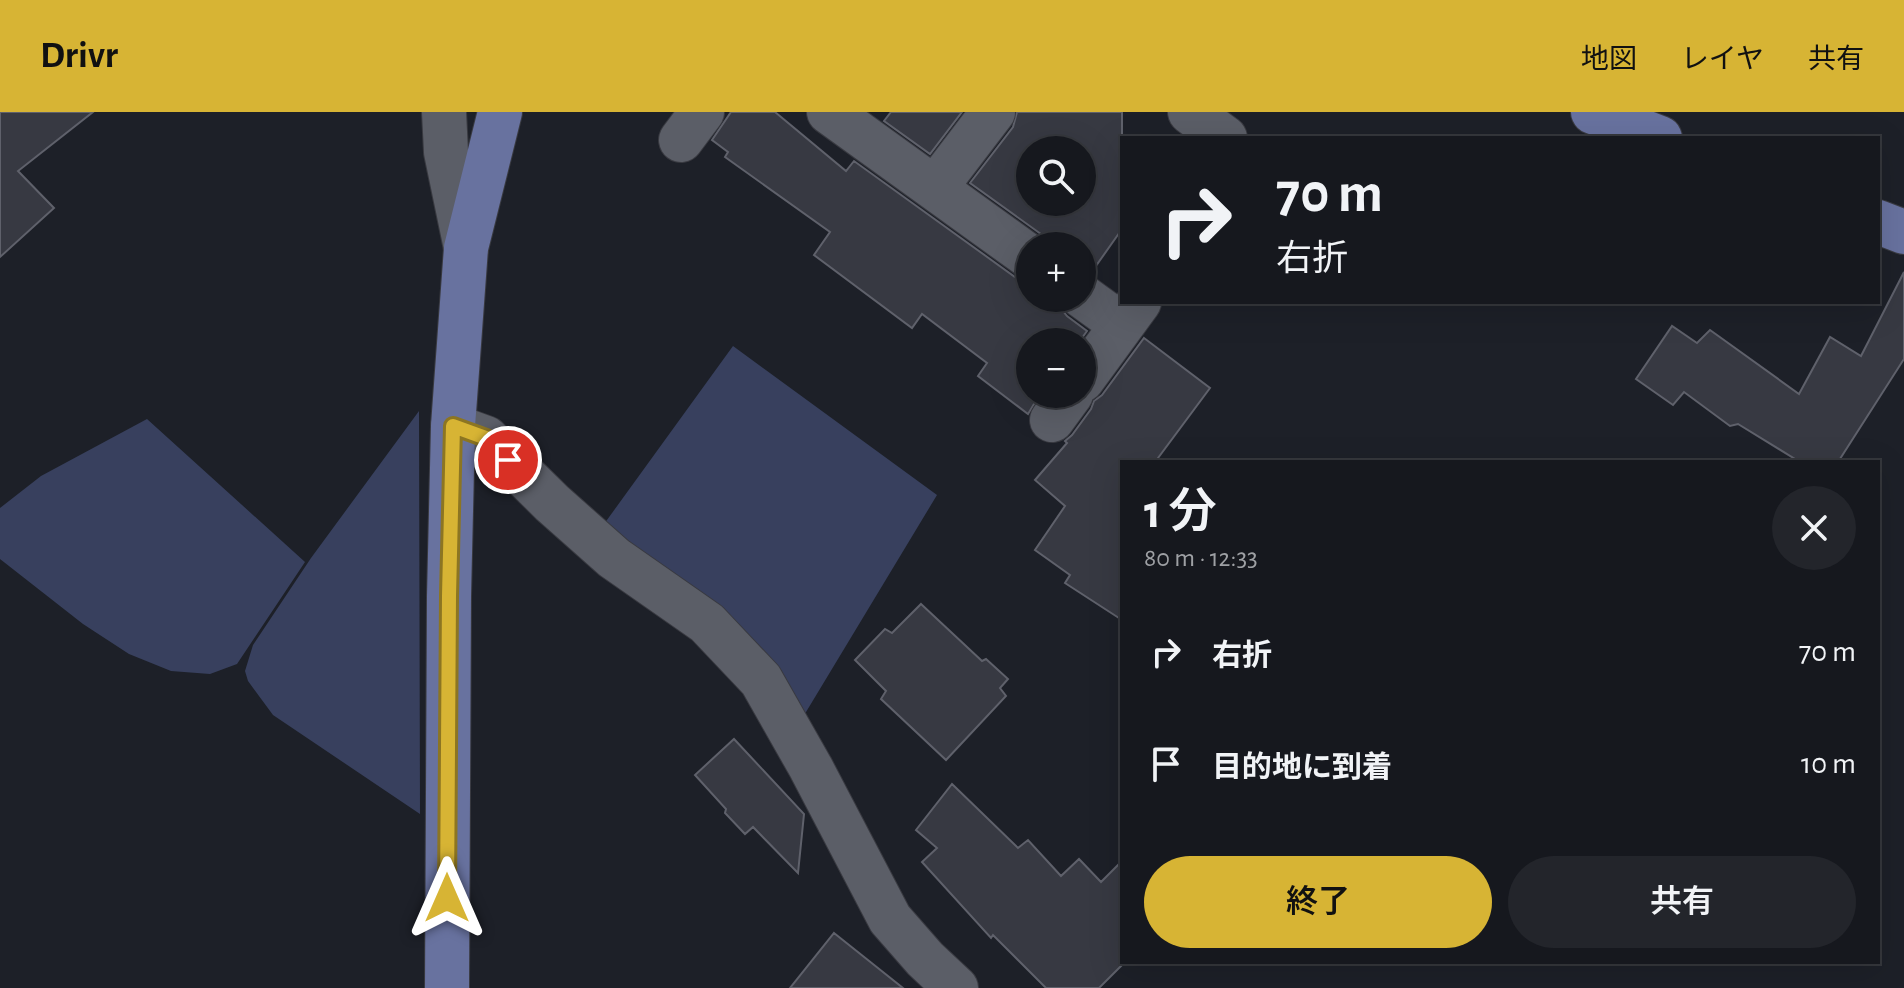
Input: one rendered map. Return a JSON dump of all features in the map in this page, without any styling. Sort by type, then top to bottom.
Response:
[{"type":"main road","points":[[447,988],[453,426],[466,248],[500,112]]},
{"type":"main road","points":[[1593,112],[1655,136]]},
{"type":"main road","points":[[1880,223],[1904,232]]},
{"type":"street","points":[[444,112],[446,152],[466,248]]},
{"type":"street","points":[[829,112],[1016,247]]},
{"type":"street","points":[[935,188],[993,112]]},
{"type":"street","points":[[1190,112],[1222,136]]},
{"type":"street","points":[[1096,301],[1131,314],[1096,361]]},
{"type":"street","points":[[453,426],[486,438],[614,558],[707,623],[761,680],[890,919],[956,988]]},
{"type":"shaded area","points":[[733,346],[937,495],[803,717],[599,531]]},
{"type":"shaded area","points":[[419,411],[420,814],[273,715],[248,681],[245,671],[253,645],[311,558]]},
{"type":"shaded area","points":[[147,419],[305,562],[237,664],[210,674],[171,671],[129,654],[83,624],[0,559],[0,508],[41,476]]},
{"type":"building","points":[[0,112],[93,112],[18,171],[54,208],[0,257]]},
{"type":"building","points":[[731,112],[775,112],[846,171],[854,161],[1016,277],[1016,312],[1064,312],[1083,328],[1016,328],[1016,405],[978,376],[987,363],[922,314],[912,328],[814,255],[830,232],[725,157],[728,152],[712,140]]},
{"type":"building","points":[[891,112],[962,112],[930,154],[884,121]]},
{"type":"building","points":[[1017,112],[1122,112],[1120,232],[1096,266],[1096,232],[1038,232],[970,183],[1013,127]]},
{"type":"building","points":[[1904,272],[1904,359],[1839,460],[1797,460],[1738,424],[1730,426],[1684,392],[1673,405],[1636,379],[1672,326],[1697,343],[1710,330],[1799,394],[1830,337],[1861,356]]},
{"type":"building","points":[[1144,338],[1210,388],[1156,460],[1120,460],[1120,619],[1065,583],[1070,575],[1035,550],[1065,506],[1035,480],[1091,408],[1096,408],[1096,400]]},
{"type":"building","points":[[921,604],[982,661],[986,659],[1008,679],[1000,688],[1006,696],[946,760],[881,699],[886,691],[855,660],[885,629],[892,633]]},
{"type":"building","points":[[734,739],[804,814],[798,873],[753,827],[745,834],[695,775]]},
{"type":"building","points":[[952,784],[1018,848],[1028,840],[1061,876],[1079,859],[1101,882],[1120,863],[1122,965],[1099,988],[1046,988],[993,935],[991,938],[922,862],[937,848],[916,830]]},
{"type":"building","points":[[834,933],[903,988],[790,988]]},
{"type":"route","points":[[447,898],[453,426],[486,438],[508,460]]}]
